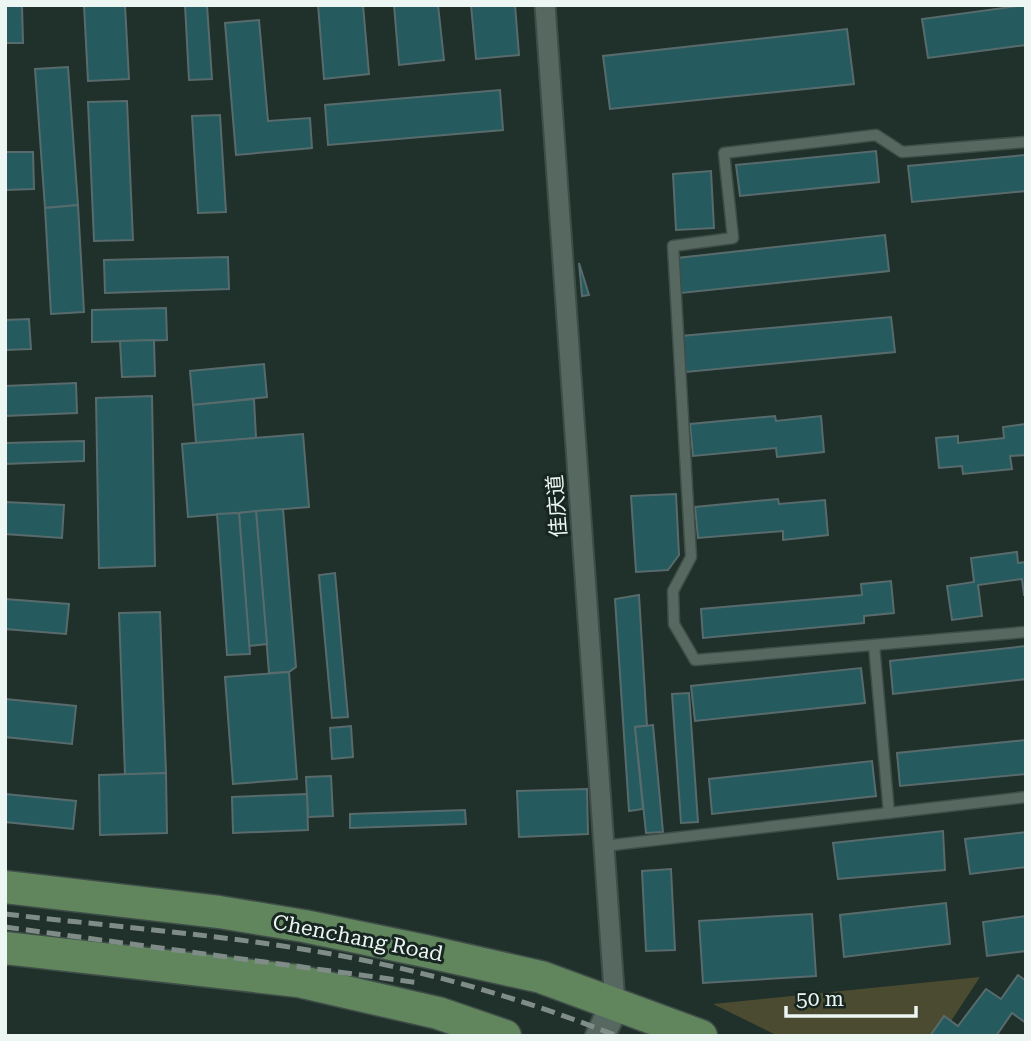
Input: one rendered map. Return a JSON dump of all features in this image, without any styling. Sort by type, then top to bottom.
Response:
[{"type":"main road","name":"Chenchang Road","points":[[5,887],[219,912],[304,926],[541,977],[701,1036]]},
{"type":"main road","points":[[5,948],[298,981],[438,1013],[505,1036]]},
{"type":"street","name":"佳庆道","points":[[545,5],[615,1004]]},
{"type":"street","points":[[600,1036],[615,1004]]},
{"type":"lane","points":[[1026,142],[902,152],[876,135],[724,153],[733,238],[673,246],[691,557],[673,591],[674,624],[695,660],[1026,632]]},
{"type":"lane","points":[[874,645],[889,813]]},
{"type":"lane","points":[[604,846],[1026,797]]},
{"type":"green space","points":[[980,977],[951,1021],[944,1016],[930,1036],[778,1036],[713,1004]]},
{"type":"building","points":[[5,5],[22,5],[23,43],[5,43]]},
{"type":"building","points":[[84,5],[125,5],[129,79],[88,81]]},
{"type":"building","points":[[185,5],[207,5],[212,79],[189,80]]},
{"type":"building","points":[[318,5],[363,5],[369,74],[324,79]]},
{"type":"building","points":[[394,5],[438,5],[444,60],[399,65]]},
{"type":"building","points":[[471,5],[515,5],[519,55],[476,59]]},
{"type":"building","points":[[1026,5],[1026,45],[928,58],[922,19]]},
{"type":"building","points":[[259,20],[268,121],[310,118],[312,148],[236,155],[225,23]]},
{"type":"building","points":[[847,29],[854,84],[610,109],[603,56]]},
{"type":"building","points":[[68,67],[78,205],[45,208],[35,69]]},
{"type":"building","points":[[500,90],[503,130],[328,145],[325,105]]},
{"type":"building","points":[[127,101],[133,240],[94,241],[88,102]]},
{"type":"building","points":[[220,115],[226,212],[198,213],[192,116]]},
{"type":"building","points":[[876,151],[879,182],[740,196],[736,165]]},
{"type":"building","points":[[5,152],[33,152],[34,189],[5,190]]},
{"type":"building","points":[[1025,155],[1026,191],[912,202],[908,166]]},
{"type":"building","points":[[711,171],[714,228],[676,230],[673,174]]},
{"type":"building","points":[[78,205],[84,312],[51,314],[45,208]]},
{"type":"building","points":[[885,235],[889,271],[681,293],[677,258]]},
{"type":"building","points":[[228,257],[229,289],[105,293],[104,260]]},
{"type":"building","points":[[579,263],[589,295],[582,296]]},
{"type":"building","points":[[166,308],[167,340],[92,342],[92,310]]},
{"type":"building","points":[[891,317],[895,352],[686,372],[681,336]]},
{"type":"building","points":[[29,319],[31,349],[5,350],[5,320]]},
{"type":"building","points":[[154,340],[155,376],[122,377],[120,341]]},
{"type":"building","points":[[264,364],[267,397],[193,405],[190,371]]},
{"type":"building","points":[[76,383],[77,413],[5,416],[5,386]]},
{"type":"building","points":[[152,396],[155,566],[99,568],[96,398]]},
{"type":"building","points":[[254,399],[256,438],[196,443],[193,405]]},
{"type":"building","points":[[775,416],[776,421],[821,416],[824,452],[777,457],[776,448],[693,456],[690,424]]},
{"type":"building","points":[[1026,424],[1026,455],[1010,456],[1012,469],[963,474],[962,466],[939,468],[936,438],[958,436],[958,443],[1004,438],[1003,427]]},
{"type":"building","points":[[303,434],[309,507],[188,517],[182,444]]},
{"type":"building","points":[[84,441],[84,461],[5,464],[5,443]]},
{"type":"building","points":[[676,494],[679,555],[668,570],[636,572],[631,496]]},
{"type":"building","points":[[778,499],[779,504],[825,500],[828,535],[783,540],[783,531],[698,538],[695,507]]},
{"type":"building","points":[[5,502],[64,505],[62,538],[5,534]]},
{"type":"building","points":[[283,509],[296,667],[289,672],[269,673],[256,511]]},
{"type":"building","points":[[256,511],[267,644],[249,646],[239,513]]},
{"type":"building","points":[[239,513],[250,654],[227,655],[217,514]]},
{"type":"building","points":[[1017,552],[1018,563],[1026,562],[1026,595],[1022,579],[978,585],[982,616],[952,620],[947,586],[974,582],[971,558]]},
{"type":"building","points":[[335,573],[348,717],[332,718],[319,575]]},
{"type":"building","points":[[891,581],[894,613],[864,616],[864,623],[703,638],[701,609],[862,595],[861,584]]},
{"type":"building","points":[[639,595],[647,726],[635,727],[643,809],[629,811],[615,599]]},
{"type":"building","points":[[5,599],[69,604],[66,634],[5,629]]},
{"type":"building","points":[[160,612],[166,773],[125,775],[119,613]]},
{"type":"building","points":[[1026,646],[1026,679],[893,694],[890,661]]},
{"type":"building","points":[[861,668],[865,703],[695,721],[691,686]]},
{"type":"building","points":[[289,672],[297,779],[233,784],[225,677]]},
{"type":"building","points":[[689,693],[698,822],[681,823],[672,694]]},
{"type":"building","points":[[5,699],[76,706],[72,744],[5,737]]},
{"type":"building","points":[[653,725],[663,832],[646,833],[635,727]]},
{"type":"building","points":[[351,726],[353,757],[332,759],[330,728]]},
{"type":"building","points":[[1026,740],[1026,774],[900,786],[897,753]]},
{"type":"building","points":[[872,761],[876,796],[712,814],[709,779]]},
{"type":"building","points":[[166,773],[167,833],[100,835],[99,775]]},
{"type":"building","points":[[331,776],[333,816],[308,817],[306,777]]},
{"type":"building","points":[[587,789],[588,834],[519,837],[517,791]]},
{"type":"building","points":[[5,794],[76,801],[73,829],[5,822]]},
{"type":"building","points":[[307,794],[308,830],[233,833],[232,797]]},
{"type":"building","points":[[465,810],[466,824],[350,828],[350,814]]},
{"type":"building","points":[[943,831],[945,870],[838,879],[833,843]]},
{"type":"building","points":[[1026,832],[1026,867],[970,874],[965,839]]},
{"type":"building","points":[[671,869],[675,950],[646,951],[642,871]]},
{"type":"building","points":[[946,903],[950,944],[844,957],[840,915]]},
{"type":"building","points":[[812,914],[816,976],[703,983],[699,921]]},
{"type":"building","points":[[1026,916],[1026,951],[987,956],[983,922]]},
{"type":"building","points":[[1018,975],[1026,981],[1026,1023],[1012,1013],[996,1036],[930,1036],[944,1016],[958,1026],[986,989],[1001,999]]},
{"type":"railway","points":[[5,914],[213,937],[337,955],[409,970],[479,989],[617,1036]]},
{"type":"railway","points":[[5,927],[420,983]]}]
